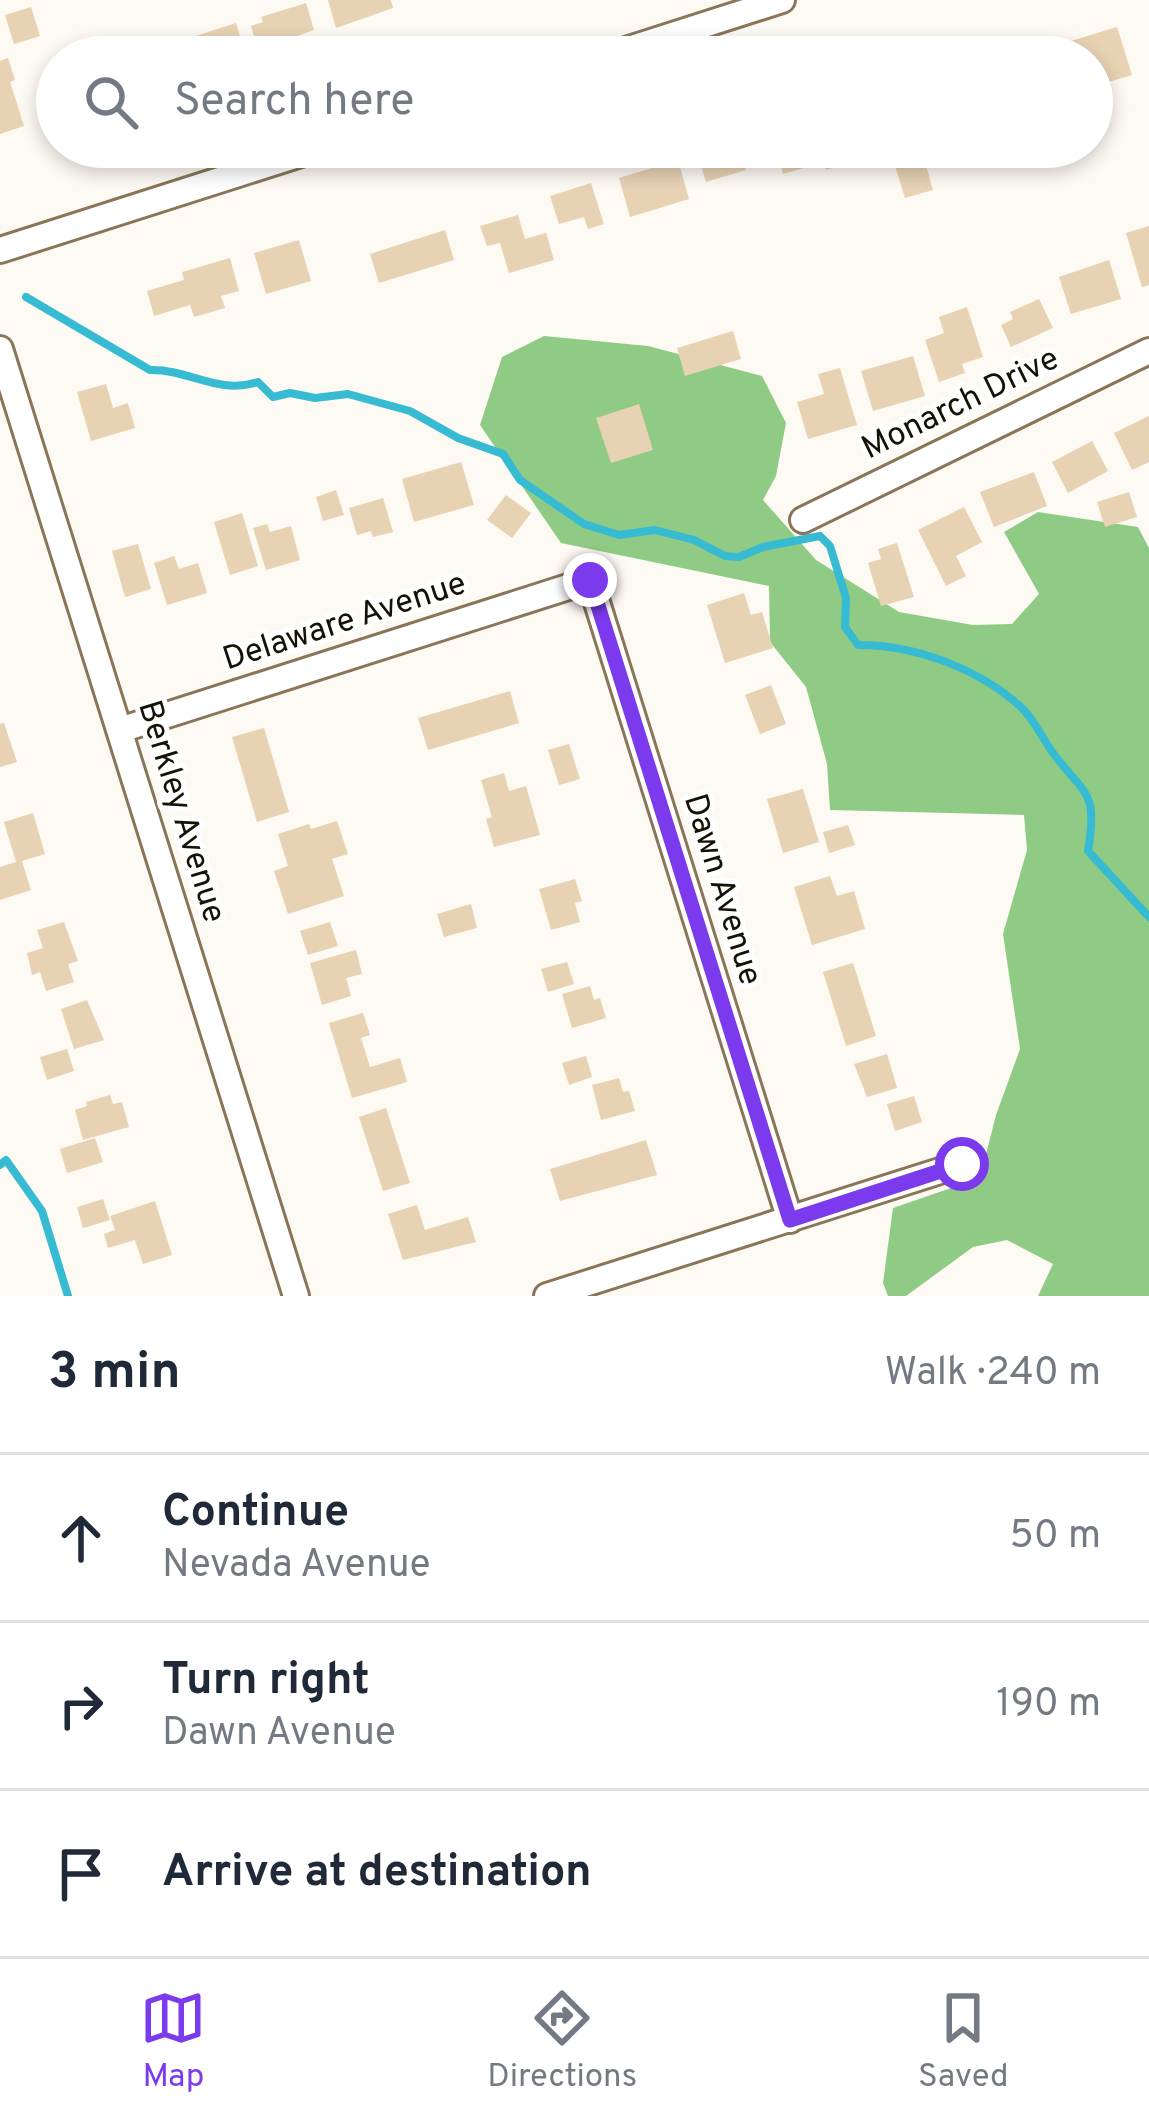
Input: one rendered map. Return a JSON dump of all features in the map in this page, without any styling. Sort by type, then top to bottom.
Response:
[{"type":"street","points":[[670,36],[782,0]]},
{"type":"street","points":[[0,250],[257,168]]},
{"type":"street","name":"Berkley Avenue","points":[[0,349],[296,1296]]},
{"type":"street","name":"Monarch Drive","points":[[803,520],[1149,351]]},
{"type":"street","name":"Delaware Avenue","points":[[120,730],[590,580]]},
{"type":"street","name":"Dawn Avenue","points":[[590,580],[790,1220]]},
{"type":"street","points":[[547,1296],[962,1164]]},
{"type":"green space","points":[[544,336],[648,346],[762,376],[786,423],[776,476],[763,500],[816,560],[899,612],[973,625],[1012,624],[1039,594],[1004,532],[1038,512],[1138,527],[1149,548],[1149,1296],[1038,1296],[1053,1264],[1007,1240],[973,1247],[906,1296],[888,1296],[883,1283],[893,1208],[980,1178],[1020,1049],[1003,934],[1027,850],[1024,815],[830,810],[827,764],[806,687],[770,642],[769,586],[561,543],[480,425],[502,357]]},
{"type":"building","points":[[328,0],[391,0],[393,8],[336,28]]},
{"type":"building","points":[[306,3],[314,30],[297,36],[254,36],[251,26],[263,22],[261,17]]},
{"type":"building","points":[[31,7],[40,36],[14,44],[5,15]]},
{"type":"building","points":[[236,23],[240,36],[196,36]]},
{"type":"building","points":[[1117,27],[1132,75],[1113,81],[1113,36],[1087,36]]},
{"type":"building","points":[[8,58],[24,126],[0,134],[0,61]]},
{"type":"building","points":[[652,168],[680,168],[689,199],[630,217],[619,178]]},
{"type":"building","points":[[702,168],[745,168],[746,170],[706,182]]},
{"type":"building","points":[[896,168],[927,168],[933,190],[905,198]]},
{"type":"building","points":[[591,183],[604,224],[588,229],[584,217],[559,224],[550,196]]},
{"type":"building","points":[[518,215],[525,239],[546,233],[554,260],[509,273],[500,243],[487,246],[480,226]]},
{"type":"building","points":[[1149,226],[1149,285],[1142,287],[1126,233]]},
{"type":"building","points":[[445,230],[454,260],[379,283],[370,254]]},
{"type":"building","points":[[299,240],[311,281],[266,294],[254,253]]},
{"type":"building","points":[[230,258],[239,291],[221,296],[225,308],[194,317],[190,305],[154,316],[147,291],[184,280],[182,272]]},
{"type":"building","points":[[1109,260],[1121,299],[1071,314],[1059,277]]},
{"type":"building","points":[[1039,299],[1053,328],[1011,347],[1001,325],[1013,319],[1010,312]]},
{"type":"building","points":[[967,307],[983,357],[962,364],[965,373],[939,382],[925,340],[944,333],[939,317]]},
{"type":"building","points":[[733,331],[741,359],[685,376],[677,348]]},
{"type":"building","points":[[913,356],[925,396],[873,411],[861,371]]},
{"type":"building","points":[[840,368],[857,425],[808,439],[797,402],[824,394],[818,374]]},
{"type":"building","points":[[106,384],[113,408],[128,403],[135,428],[91,441],[77,392]]},
{"type":"building","points":[[639,404],[653,450],[611,463],[596,418]]},
{"type":"building","points":[[1149,416],[1149,462],[1132,470],[1114,433]]},
{"type":"building","points":[[1092,441],[1108,471],[1068,493],[1052,462]]},
{"type":"building","points":[[461,462],[474,505],[414,522],[402,479]]},
{"type":"building","points":[[1034,472],[1047,506],[994,527],[980,492]]},
{"type":"building","points":[[336,490],[344,515],[323,521],[316,497]]},
{"type":"building","points":[[1129,492],[1137,517],[1105,527],[1097,502]]},
{"type":"building","points":[[506,495],[531,513],[512,538],[487,520]]},
{"type":"building","points":[[383,498],[393,532],[357,535],[349,508]]},
{"type":"building","points":[[964,507],[982,542],[956,556],[966,576],[946,586],[918,530]]},
{"type":"building","points":[[242,513],[258,566],[230,575],[214,522]]},
{"type":"building","points":[[267,524],[270,532],[291,526],[300,560],[266,570],[253,528]]},
{"type":"building","points":[[897,543],[914,597],[881,606],[868,563],[881,559],[878,549]]},
{"type":"building","points":[[138,544],[151,589],[125,597],[112,551]]},
{"type":"building","points":[[174,556],[179,569],[198,563],[207,593],[167,605],[154,563]]},
{"type":"building","points":[[744,593],[751,615],[762,612],[773,648],[725,663],[707,605]]},
{"type":"building","points":[[771,685],[786,724],[760,734],[745,695]]},
{"type":"building","points":[[510,691],[519,723],[428,750],[418,718]]},
{"type":"building","points":[[4,723],[17,762],[0,767],[0,724]]},
{"type":"building","points":[[264,728],[289,812],[257,822],[232,737]]},
{"type":"building","points":[[569,744],[580,779],[559,785],[548,750]]},
{"type":"building","points":[[504,773],[509,791],[526,786],[540,835],[494,847],[486,819],[492,817],[481,780]]},
{"type":"building","points":[[803,789],[819,842],[783,853],[767,799]]},
{"type":"building","points":[[33,813],[45,854],[22,861],[31,890],[0,900],[0,867],[16,862],[4,822]]},
{"type":"building","points":[[337,821],[348,854],[332,859],[344,896],[288,914],[274,871],[288,866],[278,834]]},
{"type":"building","points":[[848,825],[855,845],[829,853],[823,832]]},
{"type":"building","points":[[830,876],[837,896],[854,891],[865,929],[812,945],[794,887]]},
{"type":"building","points":[[575,879],[582,901],[575,903],[580,922],[551,930],[539,889]]},
{"type":"building","points":[[471,904],[477,928],[444,937],[437,914]]},
{"type":"building","points":[[64,922],[78,961],[68,964],[74,982],[46,991],[40,972],[32,975],[27,953],[43,948],[37,930]]},
{"type":"building","points":[[330,922],[338,946],[308,955],[300,931]]},
{"type":"building","points":[[356,950],[362,974],[346,978],[351,996],[322,1005],[310,963]]},
{"type":"building","points":[[567,962],[574,984],[548,992],[541,969]]},
{"type":"building","points":[[853,963],[876,1036],[846,1046],[823,972]]},
{"type":"building","points":[[590,986],[606,1018],[572,1028],[562,994]]},
{"type":"building","points":[[87,1000],[104,1040],[74,1049],[61,1009]]},
{"type":"building","points":[[363,1013],[370,1035],[361,1038],[370,1067],[400,1058],[407,1082],[352,1098],[329,1023]]},
{"type":"building","points":[[67,1049],[74,1071],[47,1080],[40,1057]]},
{"type":"building","points":[[887,1054],[897,1088],[867,1097],[854,1064]]},
{"type":"building","points":[[586,1056],[592,1077],[569,1085],[562,1063]]},
{"type":"building","points":[[619,1078],[635,1111],[601,1120],[592,1085]]},
{"type":"building","points":[[110,1095],[113,1104],[122,1102],[129,1127],[83,1140],[75,1110]]},
{"type":"building","points":[[914,1096],[922,1122],[895,1131],[887,1104]]},
{"type":"building","points":[[386,1108],[410,1183],[383,1191],[359,1117]]},
{"type":"building","points":[[95,1138],[103,1162],[67,1173],[60,1149]]},
{"type":"building","points":[[646,1140],[657,1175],[560,1201],[550,1169]]},
{"type":"building","points":[[103,1199],[110,1220],[83,1228],[77,1207]]},
{"type":"building","points":[[155,1201],[172,1255],[143,1264],[135,1240],[108,1248],[104,1234],[115,1230],[110,1216]]},
{"type":"building","points":[[417,1205],[425,1230],[468,1217],[476,1242],[403,1260],[388,1214]]},
{"type":"waterway","points":[[26,297],[150,370],[216,384],[258,382],[273,397],[348,394],[410,411],[458,438],[503,454],[520,480],[584,524],[619,535],[655,530],[739,557],[763,547],[820,536],[830,546],[846,598],[845,627],[858,645],[901,649],[945,661],[985,681],[1021,707],[1087,796],[1091,816],[1088,851],[1149,917]]},
{"type":"waterway","points":[[0,1165],[6,1160],[42,1211],[68,1296]]},
{"type":"route","points":[[590,580],[790,1220],[962,1164]]}]
